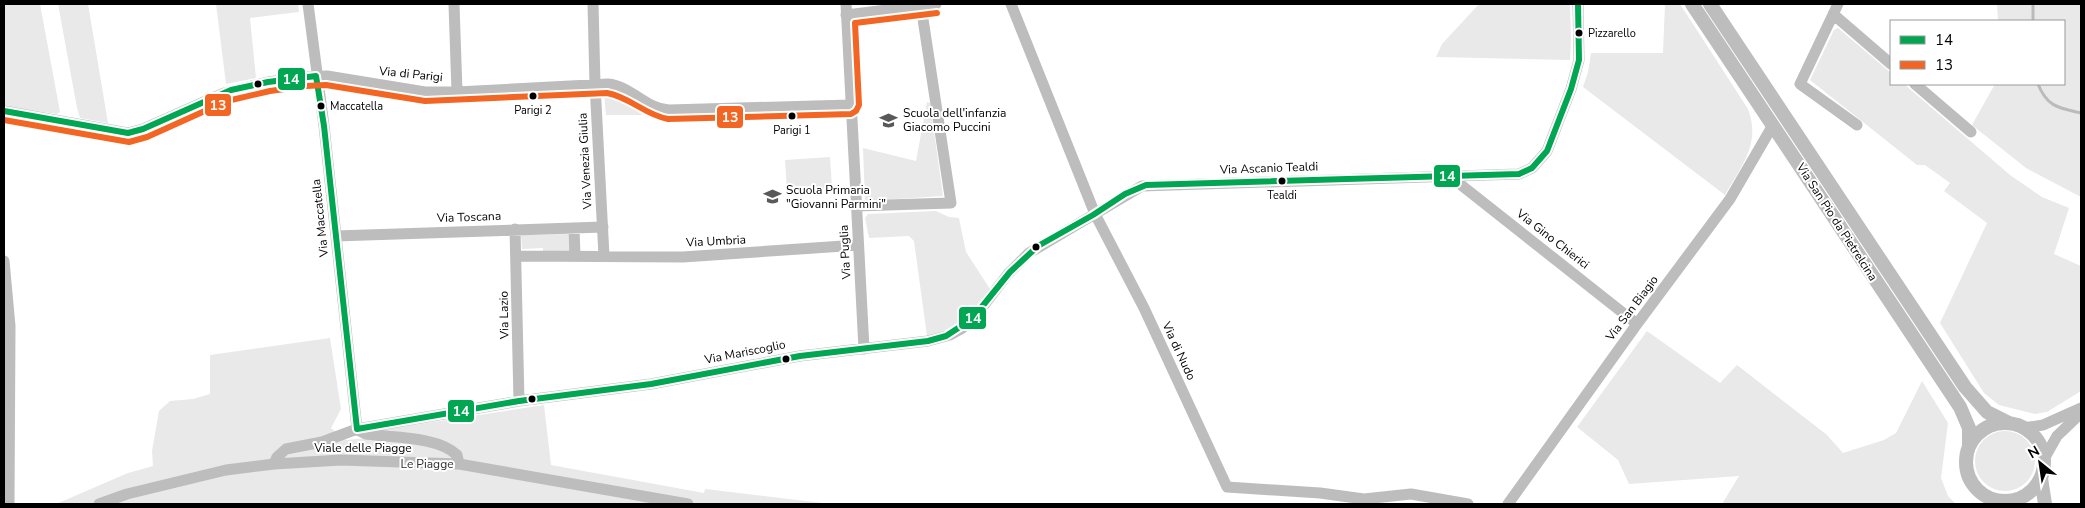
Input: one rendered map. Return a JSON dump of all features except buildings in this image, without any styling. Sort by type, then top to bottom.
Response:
[{"type":"main road","name":"Via San Pio da Pietrelcina","points":[[1692,4],[1960,407],[1969,428],[1969,445]]},
{"type":"main road","name":"Via San Pio da Pietrelcina","points":[[1710,4],[1965,388],[1987,412],[2010,423]]},
{"type":"main road","points":[[1997,423],[2010,423],[2024,428],[2031,432],[2040,444],[2044,459],[2038,484],[2029,493],[2014,502],[1999,501],[1988,497],[1973,486],[1966,469],[1966,456],[1969,445],[1976,435],[1986,427],[1997,423]]},
{"type":"main road","points":[[2040,478],[2045,504]]},
{"type":"street","name":"Via Maccatella","points":[[308,4],[357,429]]},
{"type":"street","points":[[454,4],[457,92]]},
{"type":"street","name":"Via Venezia Giulia","points":[[593,4],[604,256]]},
{"type":"street","points":[[846,9],[936,4]]},
{"type":"street","name":"Via di Nudo","points":[[1011,4],[1095,214],[1144,308],[1227,487],[1320,493],[1364,499],[1411,494],[1468,504]]},
{"type":"street","name":"Via Ascanio Tealdi","points":[[1095,214],[1134,190],[1146,185],[1519,174],[1532,168],[1542,158],[1549,146],[1577,71],[1580,50],[1578,4]]},
{"type":"street","points":[[856,206],[951,203],[921,6]]},
{"type":"street","name":"Via Puglia","points":[[846,9],[864,349]]},
{"type":"street","points":[[1857,125],[1800,84],[1836,9],[1890,63]]},
{"type":"street","name":"Via di Parigi","points":[[4,111],[123,133],[132,132],[231,90],[275,81],[316,76],[327,76],[420,91],[457,92],[595,84],[617,86],[651,106],[665,110],[850,105]]},
{"type":"street","points":[[1916,85],[1971,132]]},
{"type":"street","name":"Via San Biagio","points":[[1508,504],[1637,324],[1714,222],[1730,199],[1773,125]]},
{"type":"street","name":"Via Gino Chierici","points":[[1451,177],[1637,324]]},
{"type":"street","name":"Via Mariscoglio","points":[[357,429],[519,401],[651,384],[784,358],[928,341],[954,334],[974,318],[1008,274],[1029,252],[1095,214]]},
{"type":"street","name":"Via Toscana","points":[[336,236],[603,227]]},
{"type":"street","points":[[574,228],[575,256]]},
{"type":"street","name":"Via Lazio","points":[[515,230],[519,401]]},
{"type":"street","name":"Via Umbria","points":[[516,256],[712,256],[858,245]]},
{"type":"street","points":[[4,261],[10,326],[9,504]]},
{"type":"street","points":[[2024,428],[2042,426],[2081,408]]},
{"type":"street","points":[[2044,459],[2057,436],[2081,413]]},
{"type":"street","points":[[274,464],[286,449],[322,442],[357,429],[366,434],[428,441],[441,445],[457,455],[459,464]]},
{"type":"street","name":"Viale delle Piagge","points":[[100,504],[127,494],[226,470],[274,464],[341,460],[459,464],[688,504]]},
{"type":"green space","points":[[4,4],[40,4],[60,112],[57,114],[4,106]]},
{"type":"green space","points":[[58,4],[88,4],[108,123],[80,118]]},
{"type":"green space","points":[[216,4],[298,4],[299,12],[250,18],[256,78],[226,84]]},
{"type":"green space","points":[[1479,4],[1570,4],[1570,60],[1436,57],[1442,44]]},
{"type":"green space","points":[[1665,4],[1680,4],[1748,109],[1752,133],[1751,144],[1743,164],[1725,195],[1583,87],[1591,53],[1663,53]]},
{"type":"green space","points":[[1997,4],[2081,5],[2081,197],[2026,168],[1972,125],[1994,85],[2065,85],[2065,20],[1998,20]]},
{"type":"green space","points":[[1838,28],[1890,72],[1890,85],[1905,85],[2010,175],[2042,197],[2069,208],[2054,254],[2081,266],[2081,391],[2047,412],[2035,414],[1999,405],[1984,393],[1940,323],[1987,223],[1944,191],[1950,183],[1925,165],[1917,165],[1810,80],[1834,30]]},
{"type":"green space","points":[[604,92],[614,92],[649,115],[606,115]]},
{"type":"green space","points":[[927,102],[930,103],[943,196],[865,201],[863,148],[916,161]]},
{"type":"green space","points":[[830,157],[832,188],[787,191],[785,160]]},
{"type":"green space","points":[[936,211],[949,217],[959,218],[966,252],[990,289],[964,320],[950,328],[927,336],[914,241],[909,236],[869,238],[865,218],[868,214]]},
{"type":"green space","points":[[570,234],[570,251],[543,252],[543,248],[522,249],[521,235]]},
{"type":"green space","points":[[1647,331],[1720,383],[1737,365],[1827,435],[1843,453],[1884,440],[1896,433],[1922,381],[1948,423],[1941,478],[1948,496],[1956,504],[1722,504],[1739,476],[1629,484],[1618,460],[1577,427]]},
{"type":"green space","name":"Le Piagge","points":[[330,338],[341,409],[331,428],[346,440],[367,438],[375,431],[544,405],[551,465],[704,493],[705,489],[831,504],[56,504],[128,473],[153,466],[152,451],[159,411],[170,401],[193,399],[210,394],[210,355]]},
{"type":"green space","points":[[1999,431],[2011,431],[2022,436],[2030,444],[2035,455],[2033,473],[2022,486],[2011,491],[1999,491],[1988,486],[1980,478],[1975,467],[1975,455],[1980,444],[1988,436]]},
{"type":"waterway","points":[[2033,4],[2033,20]]},
{"type":"waterway","points":[[2038,85],[2045,98],[2050,102],[2066,110],[2081,113]]},
{"type":"transit line","name":"14","points":[[4,111],[128,133],[143,129],[231,90],[268,82],[316,76],[324,126],[357,429],[519,401],[651,384],[800,356],[928,341],[946,336],[972,319],[1010,272],[1038,246],[1093,215],[1125,194],[1146,185],[1519,174],[1532,168],[1547,151],[1571,89],[1579,60],[1578,4]]},
{"type":"transit line","name":"13","points":[[4,120],[129,142],[147,137],[227,101],[270,91],[326,85],[425,101],[607,93],[623,98],[652,114],[668,119],[851,114],[856,111],[859,105],[855,23],[937,13]]},
{"type":"place","name":"Pizzarello","points":[[1579,33]]},
{"type":"place","name":"Parigi 2","points":[[533,96]]},
{"type":"place","name":"Maccatella","points":[[321,106]]},
{"type":"place","name":"Parigi 1","points":[[792,116]]},
{"type":"place","name":"Scuola dell'infanzia Giacomo Puccini","points":[[889,120]]},
{"type":"place","name":"Tealdi","points":[[1282,181]]},
{"type":"place","name":"Scuola Primaria \"Giovanni Parmini\"","points":[[772,197]]}]
